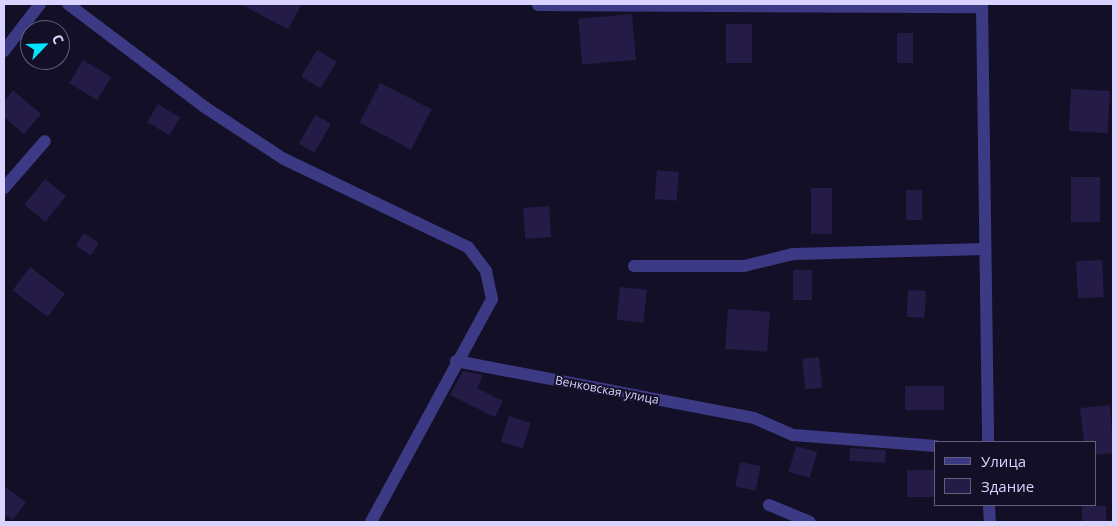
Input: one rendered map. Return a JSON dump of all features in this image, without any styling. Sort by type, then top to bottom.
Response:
[{"type":"street","points":[[4,51],[40,4]]},
{"type":"street","points":[[68,4],[206,108],[284,159],[468,247],[486,271],[492,299],[456,361],[371,522]]},
{"type":"street","points":[[538,5],[982,5],[988,441]]},
{"type":"street","points":[[4,188],[45,141]]},
{"type":"street","points":[[634,266],[744,266],[793,254],[984,249]]},
{"type":"street","name":"Венковская улица","points":[[456,361],[754,418],[793,435],[934,446]]},
{"type":"street","points":[[770,506],[810,522]]},
{"type":"street","points":[[989,506],[990,522]]},
{"type":"building","points":[[240,4],[302,4],[288,29]]},
{"type":"building","points":[[632,14],[636,60],[582,65],[578,19]]},
{"type":"building","points":[[726,24],[752,24],[752,63],[726,63]]},
{"type":"building","points":[[897,33],[913,33],[913,63],[897,63]]},
{"type":"building","points":[[317,50],[337,62],[321,88],[301,77]]},
{"type":"building","points":[[83,60],[111,77],[97,100],[69,83]]},
{"type":"building","points":[[380,83],[432,109],[411,149],[360,123]]},
{"type":"building","points":[[1071,89],[1110,91],[1108,133],[1069,131]]},
{"type":"building","points":[[13,90],[41,114],[24,134],[4,117],[4,102]]},
{"type":"building","points":[[158,104],[180,117],[169,135],[147,122]]},
{"type":"building","points":[[315,115],[331,124],[315,153],[299,144]]},
{"type":"building","points":[[657,170],[679,172],[676,201],[654,199]]},
{"type":"building","points":[[1071,177],[1100,177],[1100,222],[1071,222]]},
{"type":"building","points":[[45,179],[66,196],[45,222],[24,205]]},
{"type":"building","points":[[811,188],[832,188],[832,234],[811,234]]},
{"type":"building","points":[[906,190],[922,190],[922,220],[906,220]]},
{"type":"building","points":[[549,206],[551,237],[525,239],[523,208]]},
{"type":"building","points":[[84,233],[99,243],[91,256],[76,245]]},
{"type":"building","points":[[1102,260],[1104,297],[1078,298],[1076,261]]},
{"type":"building","points":[[30,267],[65,293],[48,317],[13,290]]},
{"type":"building","points":[[793,270],[812,270],[812,300],[793,300]]},
{"type":"building","points":[[620,287],[647,290],[643,323],[617,320]]},
{"type":"building","points":[[908,290],[926,291],[925,318],[907,317]]},
{"type":"building","points":[[728,309],[770,312],[767,352],[725,349]]},
{"type":"building","points":[[819,357],[822,388],[805,390],[802,359]]},
{"type":"building","points":[[463,371],[483,375],[477,388],[503,401],[495,417],[450,395]]},
{"type":"building","points":[[905,386],[944,386],[944,410],[905,410]]},
{"type":"building","points":[[1110,405],[1113,453],[1097,455],[1097,441],[1084,441],[1080,408]]},
{"type":"building","points":[[509,416],[531,423],[523,449],[501,442]]},
{"type":"building","points":[[796,446],[817,452],[810,478],[789,472]]},
{"type":"building","points":[[850,448],[886,450],[885,463],[849,461]]},
{"type":"building","points":[[740,462],[761,466],[756,491],[735,487]]},
{"type":"building","points":[[907,470],[934,470],[934,497],[907,497]]},
{"type":"building","points":[[4,486],[26,502],[13,520],[4,514]]},
{"type":"building","points":[[1082,506],[1106,506],[1106,522],[1082,522]]}]
